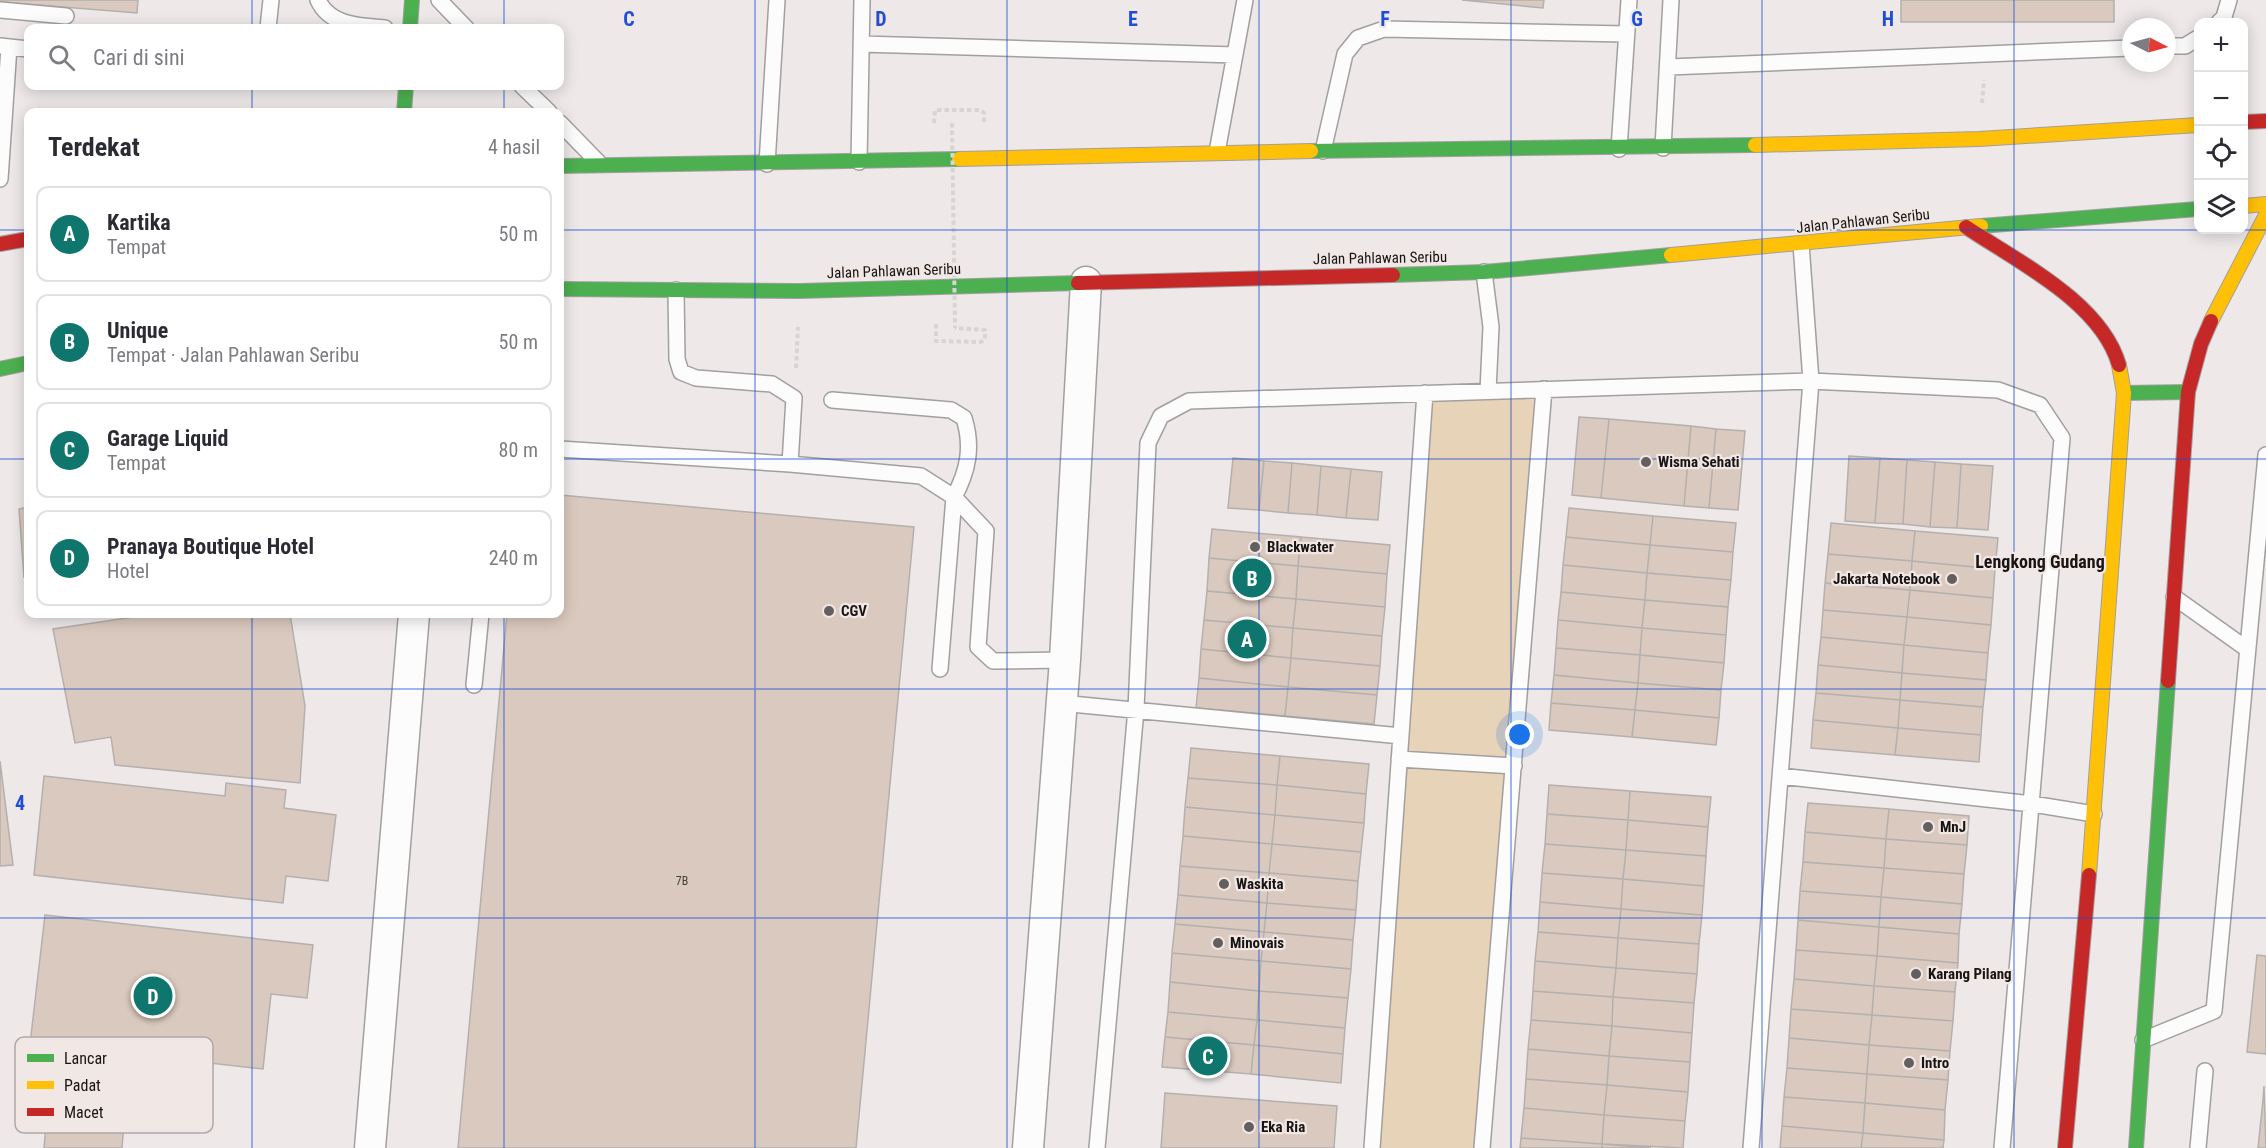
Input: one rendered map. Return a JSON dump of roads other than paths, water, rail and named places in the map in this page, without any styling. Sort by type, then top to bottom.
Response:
[{"type":"main road","points":[[410,24],[412,0]]},
{"type":"main road","points":[[404,108],[406,90]]},
{"type":"main road","points":[[2248,122],[2266,121]]},
{"type":"main road","points":[[564,166],[766,164],[1216,152],[1663,148],[1979,139],[2194,125]]},
{"type":"main road","points":[[2248,206],[2266,204]]},
{"type":"main road","name":"Jalan Pahlawan Seribu","points":[[564,289],[800,291],[1484,272],[1966,227],[2194,209]]},
{"type":"main road","points":[[2136,1148],[2188,392],[2201,344],[2225,291],[2266,215]]},
{"type":"main road","points":[[1966,227],[2085,312],[2106,335],[2120,363],[2124,393],[2094,814],[2064,1148]]},
{"type":"main road","points":[[0,244],[24,240]]},
{"type":"main road","points":[[0,369],[24,364]]},
{"type":"main road","points":[[2124,393],[2188,392]]},
{"type":"street","points":[[1028,1148],[1065,660],[1086,282]]},
{"type":"street","points":[[370,1148],[414,618]]},
{"type":"lane","points":[[268,24],[271,0]]},
{"type":"lane","points":[[318,0],[330,15],[346,24]]},
{"type":"lane","points":[[439,0],[462,24]]},
{"type":"lane","points":[[766,164],[777,0]]},
{"type":"lane","points":[[859,162],[862,0]]},
{"type":"lane","points":[[1216,152],[1245,0]]},
{"type":"lane","points":[[1619,149],[1629,0]]},
{"type":"lane","points":[[1663,148],[1671,0]]},
{"type":"lane","points":[[2223,18],[2229,0]]},
{"type":"lane","points":[[0,10],[66,16]]},
{"type":"lane","points":[[1323,151],[1345,54],[1358,38],[1384,28],[1626,34]]},
{"type":"lane","points":[[2176,46],[2185,46],[2194,41]]},
{"type":"lane","points":[[861,44],[1235,55]]},
{"type":"lane","points":[[0,179],[5,47],[24,49]]},
{"type":"lane","points":[[1669,67],[2122,48]]},
{"type":"lane","points":[[526,90],[545,108]]},
{"type":"lane","points":[[564,127],[600,165]]},
{"type":"lane","points":[[1750,1148],[1811,381],[1802,244]]},
{"type":"lane","points":[[1484,272],[1491,327],[1488,391]]},
{"type":"lane","points":[[676,290],[677,359],[681,372],[696,378],[772,384],[794,398],[790,464]]},
{"type":"lane","points":[[1097,1148],[1136,709],[1148,443],[1161,416],[1188,401],[1811,381],[1998,390],[2040,405],[2062,438],[2002,1148]]},
{"type":"lane","points":[[1482,1148],[1544,389]]},
{"type":"lane","points":[[1372,1148],[1425,393]]},
{"type":"lane","points":[[832,400],[951,410],[964,418],[969,433],[966,475],[954,497],[940,669]]},
{"type":"lane","points":[[564,449],[790,464],[921,476],[954,497],[986,531],[978,647],[993,661],[1065,660]]},
{"type":"lane","points":[[2143,1040],[2214,1011],[2266,455]]},
{"type":"lane","points":[[2174,597],[2247,649]]},
{"type":"lane","points":[[474,685],[481,618]]},
{"type":"lane","points":[[1061,703],[1401,736]]},
{"type":"lane","points":[[1399,759],[1514,766]]},
{"type":"lane","points":[[1780,776],[2032,804],[2094,814]]},
{"type":"lane","points":[[2198,1148],[2205,1071]]},
{"type":"place","name":"Wisma Sehati","points":[[1646,462]]},
{"type":"place","name":"Blackwater","points":[[1255,547]]},
{"type":"place","name":"Unique","points":[[1252,578]]},
{"type":"place","name":"Jakarta Notebook","points":[[1952,579]]},
{"type":"place","name":"CGV","points":[[829,611]]},
{"type":"place","name":"Kartika","points":[[1247,639]]},
{"type":"place","name":"MnJ","points":[[1928,827]]},
{"type":"place","name":"Waskita","points":[[1224,884]]},
{"type":"place","name":"Minovais","points":[[1218,943]]},
{"type":"place","name":"Karang Pilang","points":[[1916,974]]},
{"type":"place","name":"Pranaya Boutique Hotel","points":[[153,996]]},
{"type":"place","name":"Garage Liquid","points":[[1208,1056]]},
{"type":"place","name":"Intro","points":[[1909,1063]]},
{"type":"place","name":"Eka Ria","points":[[1249,1127]]},
{"type":"district","name":"Lengkong Gudang","points":[[2040,562]]}]
